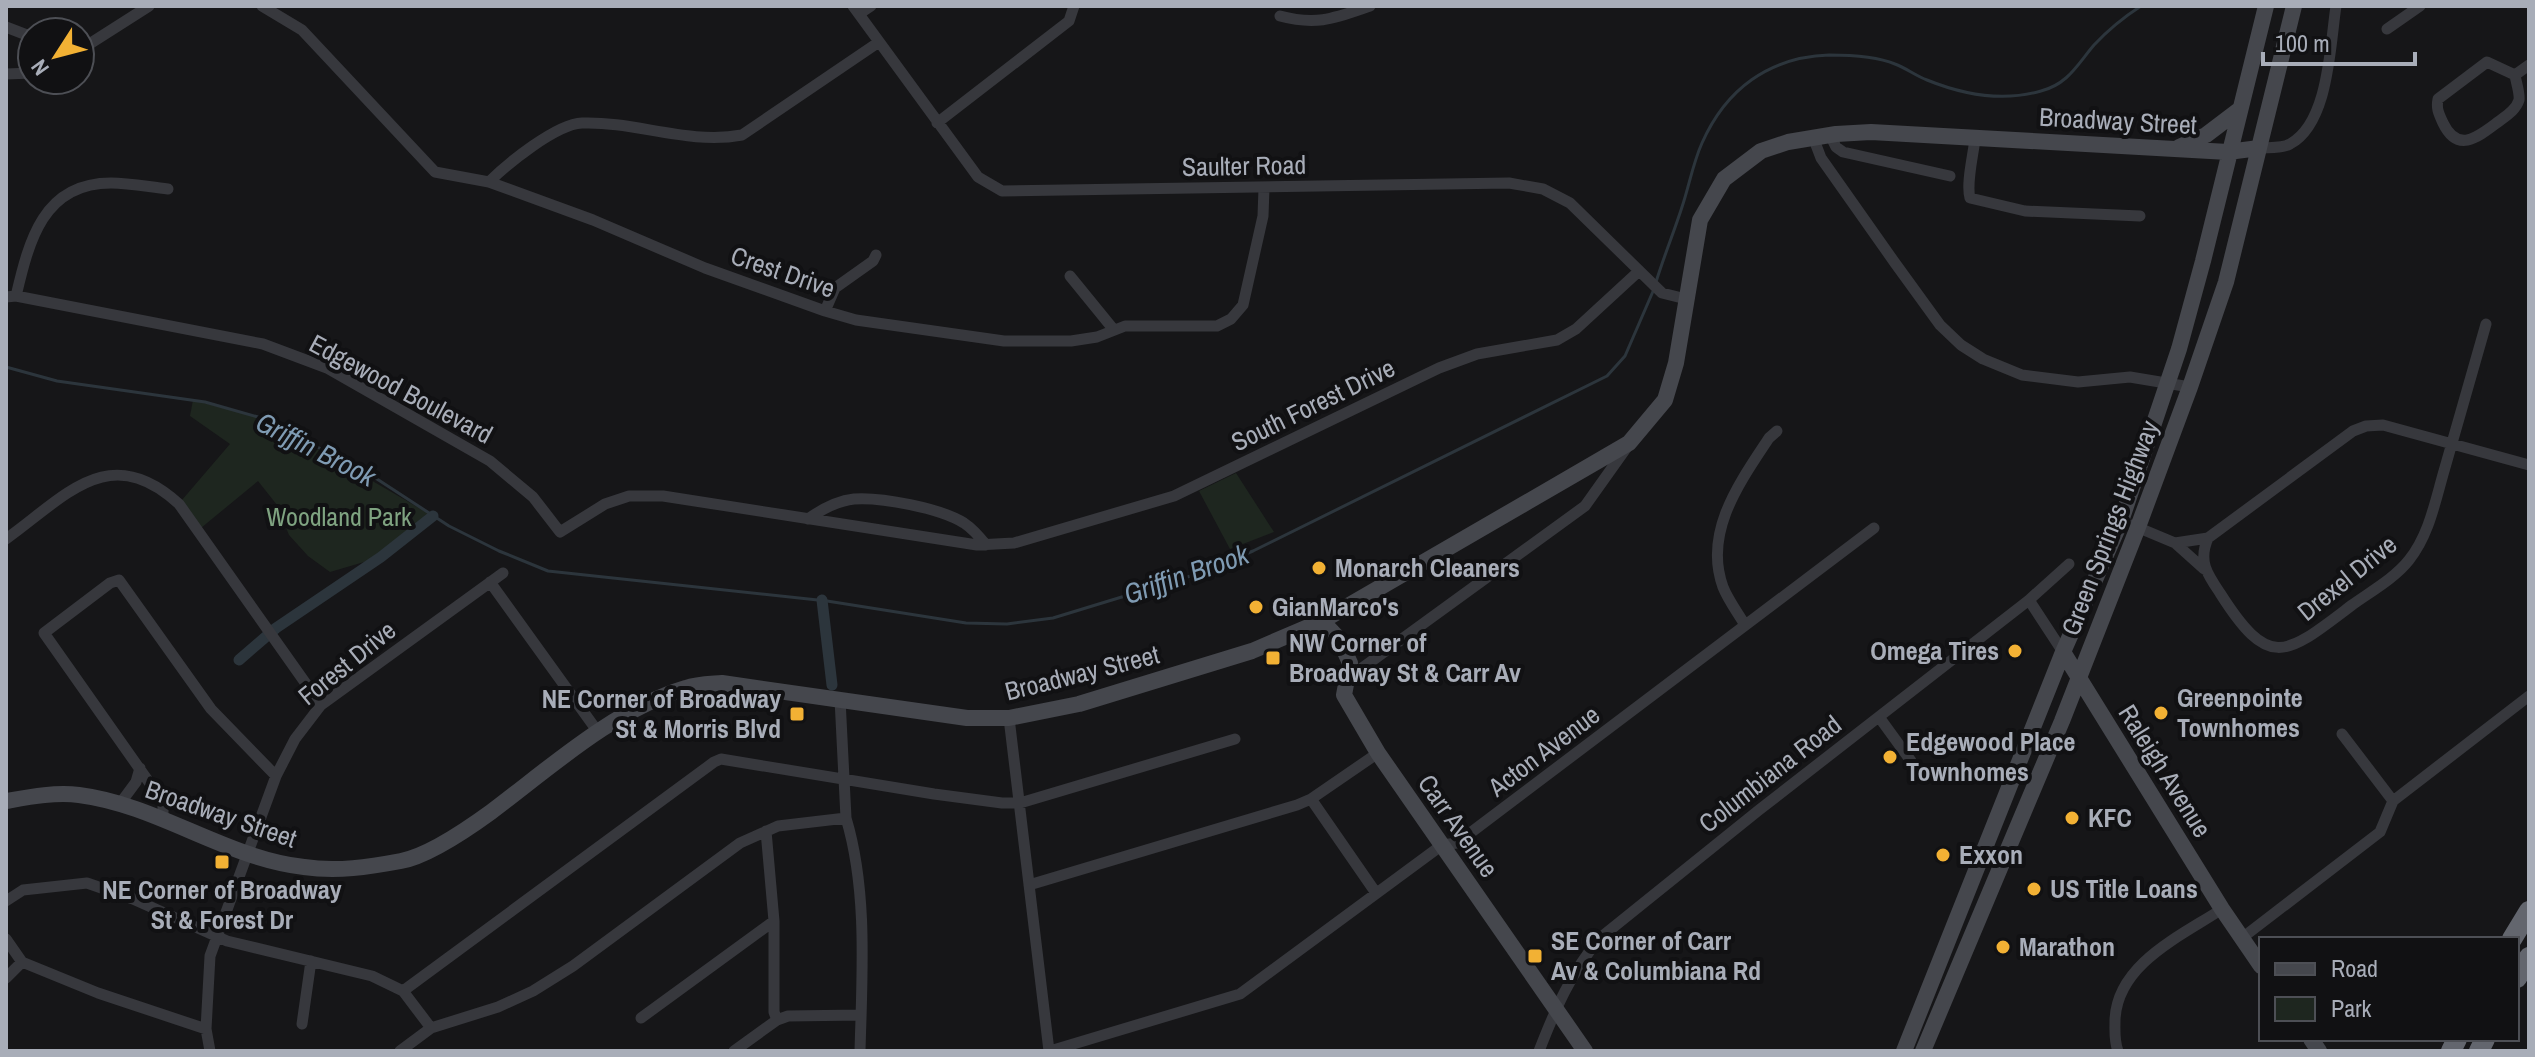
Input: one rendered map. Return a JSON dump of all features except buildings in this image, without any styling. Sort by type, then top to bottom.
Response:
[{"type":"highway","points":[[2513,937],[2529,911]]},
{"type":"highway","points":[[2519,974],[2529,957]]},
{"type":"street","points":[[96,40],[149,6]]},
{"type":"street","name":"Crest Drive","points":[[262,6],[302,30],[435,172],[489,182],[593,220],[705,268],[825,311],[903,328],[1004,341],[1071,341],[1097,337],[1125,326],[1217,326],[1231,319],[1243,305],[1263,216],[1264,188]]},
{"type":"street","points":[[856,10],[871,6]]},
{"type":"street","points":[[937,123],[1069,21],[1074,6]]},
{"type":"street","points":[[1280,16],[1302,22],[1323,22],[1370,6]]},
{"type":"street","name":"Green Springs Highway","points":[[1904,1051],[2063,652],[2121,521],[2167,384],[2203,261],[2266,6]]},
{"type":"street","name":"Green Springs Highway","points":[[1923,1051],[2062,721],[2190,387],[2226,282],[2294,6]]},
{"type":"street","points":[[2259,148],[2289,145],[2313,119],[2327,69],[2336,6]]},
{"type":"street","points":[[2387,29],[2420,6]]},
{"type":"street","name":"Saulter Road","points":[[856,10],[978,177],[1002,191],[1509,183],[1543,189],[1570,203],[1662,293],[1686,299]]},
{"type":"street","points":[[489,182],[509,161],[578,123],[723,139],[742,135],[879,42]]},
{"type":"street","points":[[2487,62],[2515,75],[2519,99],[2512,111],[2476,139],[2468,141],[2454,137],[2445,127],[2436,107],[2438,99],[2463,78],[2487,62]]},
{"type":"street","points":[[2515,75],[2529,65]]},
{"type":"street","points":[[2177,148],[2206,135],[2239,110]]},
{"type":"street","name":"Broadway Street","points":[[6,801],[78,795],[163,820],[249,854],[303,867],[346,870],[406,861],[463,832],[598,732],[644,706],[687,687],[722,683],[967,718],[1009,718],[1079,704],[1252,651],[1322,621],[1629,443],[1665,400],[1676,363],[1700,220],[1724,179],[1761,151],[1821,136],[1871,132],[2228,152],[2259,148]]},
{"type":"street","points":[[1821,136],[1843,152],[1950,176]]},
{"type":"street","points":[[1821,136],[1821,158],[1940,325],[1961,345],[1983,359],[2022,375],[2078,382],[2130,377],[2190,387]]},
{"type":"street","points":[[1975,139],[1967,189],[1970,198],[2025,211],[2140,216]]},
{"type":"street","points":[[11,297],[33,238],[46,213],[58,199],[85,187],[111,183],[168,189]]},
{"type":"street","points":[[825,311],[835,288],[873,261],[876,255]]},
{"type":"street","name":"South Forest Drive","points":[[560,532],[605,504],[629,496],[663,496],[986,545],[1014,543],[1174,496],[1439,368],[1477,354],[1557,340],[1576,329],[1643,275]]},
{"type":"street","points":[[1070,276],[1114,330]]},
{"type":"street","name":"Edgewood Boulevard","points":[[11,297],[263,344],[327,368],[490,461],[533,497],[560,532]]},
{"type":"street","name":"Drexel Drive","points":[[2175,543],[2204,569],[2239,624],[2258,642],[2282,648],[2305,641],[2407,564],[2424,539],[2486,324]]},
{"type":"street","points":[[2121,521],[2175,543],[2208,538],[2353,431],[2366,426],[2383,425],[2529,465]]},
{"type":"street","points":[[1745,625],[1724,590],[1717,547],[1730,498],[1769,438],[1777,431]]},
{"type":"street","points":[[1344,681],[1585,506],[1629,443]]},
{"type":"street","points":[[6,539],[87,480],[116,473],[139,477],[160,487],[179,504],[321,705]]},
{"type":"street","points":[[808,519],[833,504],[869,499],[949,516],[976,532],[986,545]]},
{"type":"street","name":"Acton Avenue","points":[[1049,1051],[1240,994],[1442,845],[1455,845],[1874,528]]},
{"type":"street","name":"Drexel Drive","points":[[2204,569],[2202,551],[2208,538]]},
{"type":"street","name":"Columbiana Road","points":[[1539,1051],[1555,1009],[1584,956],[1600,938],[2029,600],[2069,564]]},
{"type":"street","name":"Forest Drive","points":[[210,1051],[206,1029],[210,956],[276,776],[295,739],[321,705],[503,573]]},
{"type":"street","points":[[163,820],[163,802],[44,633],[110,583],[119,580],[211,709],[276,776]]},
{"type":"street","points":[[490,582],[598,732]]},
{"type":"street","name":"Raleigh Avenue","points":[[2029,600],[2259,963]]},
{"type":"street","name":"Carr Avenue","points":[[1322,621],[1339,639],[1350,663],[1344,681],[1344,695],[1378,753],[1585,1051]]},
{"type":"street","points":[[2242,938],[2380,832],[2393,801],[2529,696]]},
{"type":"street","points":[[840,699],[846,818],[852,837],[861,924],[860,1051]]},
{"type":"street","points":[[2062,721],[2081,711],[2100,711]]},
{"type":"street","points":[[1879,717],[1911,761]]},
{"type":"street","points":[[1009,718],[1049,1051]]},
{"type":"street","points":[[2342,734],[2393,801]]},
{"type":"street","points":[[403,991],[721,759],[988,801],[1020,803],[1235,739]]},
{"type":"street","points":[[1029,885],[1311,799],[1378,753]]},
{"type":"street","points":[[119,805],[136,782],[140,768]]},
{"type":"street","points":[[1311,799],[1376,893]]},
{"type":"street","points":[[400,1051],[431,1028],[498,1007],[533,991],[573,966],[740,843],[778,826],[846,818]]},
{"type":"street","points":[[766,831],[774,921],[774,1012],[777,1020]]},
{"type":"street","points":[[6,901],[23,890],[87,883],[133,899],[227,941],[372,976],[403,991],[431,1028]]},
{"type":"street","points":[[2118,1051],[2114,1042],[2115,1007],[2125,984],[2138,968],[2165,946],[2222,909]]},
{"type":"street","points":[[641,1018],[774,921]]},
{"type":"street","points":[[6,939],[22,962],[98,993],[206,1029]]},
{"type":"street","points":[[302,1024],[311,961]]},
{"type":"street","points":[[6,978],[22,962]]},
{"type":"street","points":[[734,1051],[777,1020],[800,1015],[861,1015]]},
{"type":"green space","name":"Woodland Park","points":[[193,400],[265,419],[433,516],[381,557],[330,572],[308,556],[289,535],[277,505],[258,481],[201,528],[182,500],[230,444],[190,416]]},
{"type":"green space","points":[[1236,473],[1274,532],[1230,549],[1199,491]]},
{"type":"waterway","name":"Griffin Brook","points":[[1656,282],[1696,158],[1712,124],[1737,92],[1769,69],[1807,57],[1862,56],[1888,61],[1955,90],[1998,96],[2027,94],[2050,88],[2065,79],[2105,34],[2141,6]]},
{"type":"waterway","name":"Griffin Brook","points":[[6,367],[57,381],[205,402],[265,419],[377,479],[449,526],[548,571],[827,601],[966,623],[1007,624],[1053,618],[1197,574],[1253,551],[1607,376],[1625,356],[1654,289]]},
{"type":"waterway","points":[[239,660],[276,628],[381,557],[433,516]]},
{"type":"waterway","points":[[822,600],[832,685]]},
{"type":"place","name":"Monarch Cleaners","points":[[1319,568]]},
{"type":"place","name":"GianMarco's","points":[[1256,607]]},
{"type":"place","name":"Omega Tires","points":[[2015,651]]},
{"type":"place","name":"NW Corner of Broadway St & Carr Av","points":[[1273,658]]},
{"type":"place","name":"Greenpointe Townhomes","points":[[2161,713]]},
{"type":"place","name":"NE Corner of Broadway St & Morris Blvd","points":[[797,714]]},
{"type":"place","name":"Edgewood Place Townhomes","points":[[1890,757]]},
{"type":"place","name":"KFC","points":[[2072,818]]},
{"type":"place","name":"Exxon","points":[[1943,855]]},
{"type":"place","name":"NE Corner of Broadway St & Forest Dr","points":[[222,862]]},
{"type":"place","name":"US Title Loans","points":[[2034,889]]},
{"type":"place","name":"Marathon","points":[[2003,947]]},
{"type":"place","name":"SE Corner of Carr Av & Columbiana Rd","points":[[1535,956]]}]
